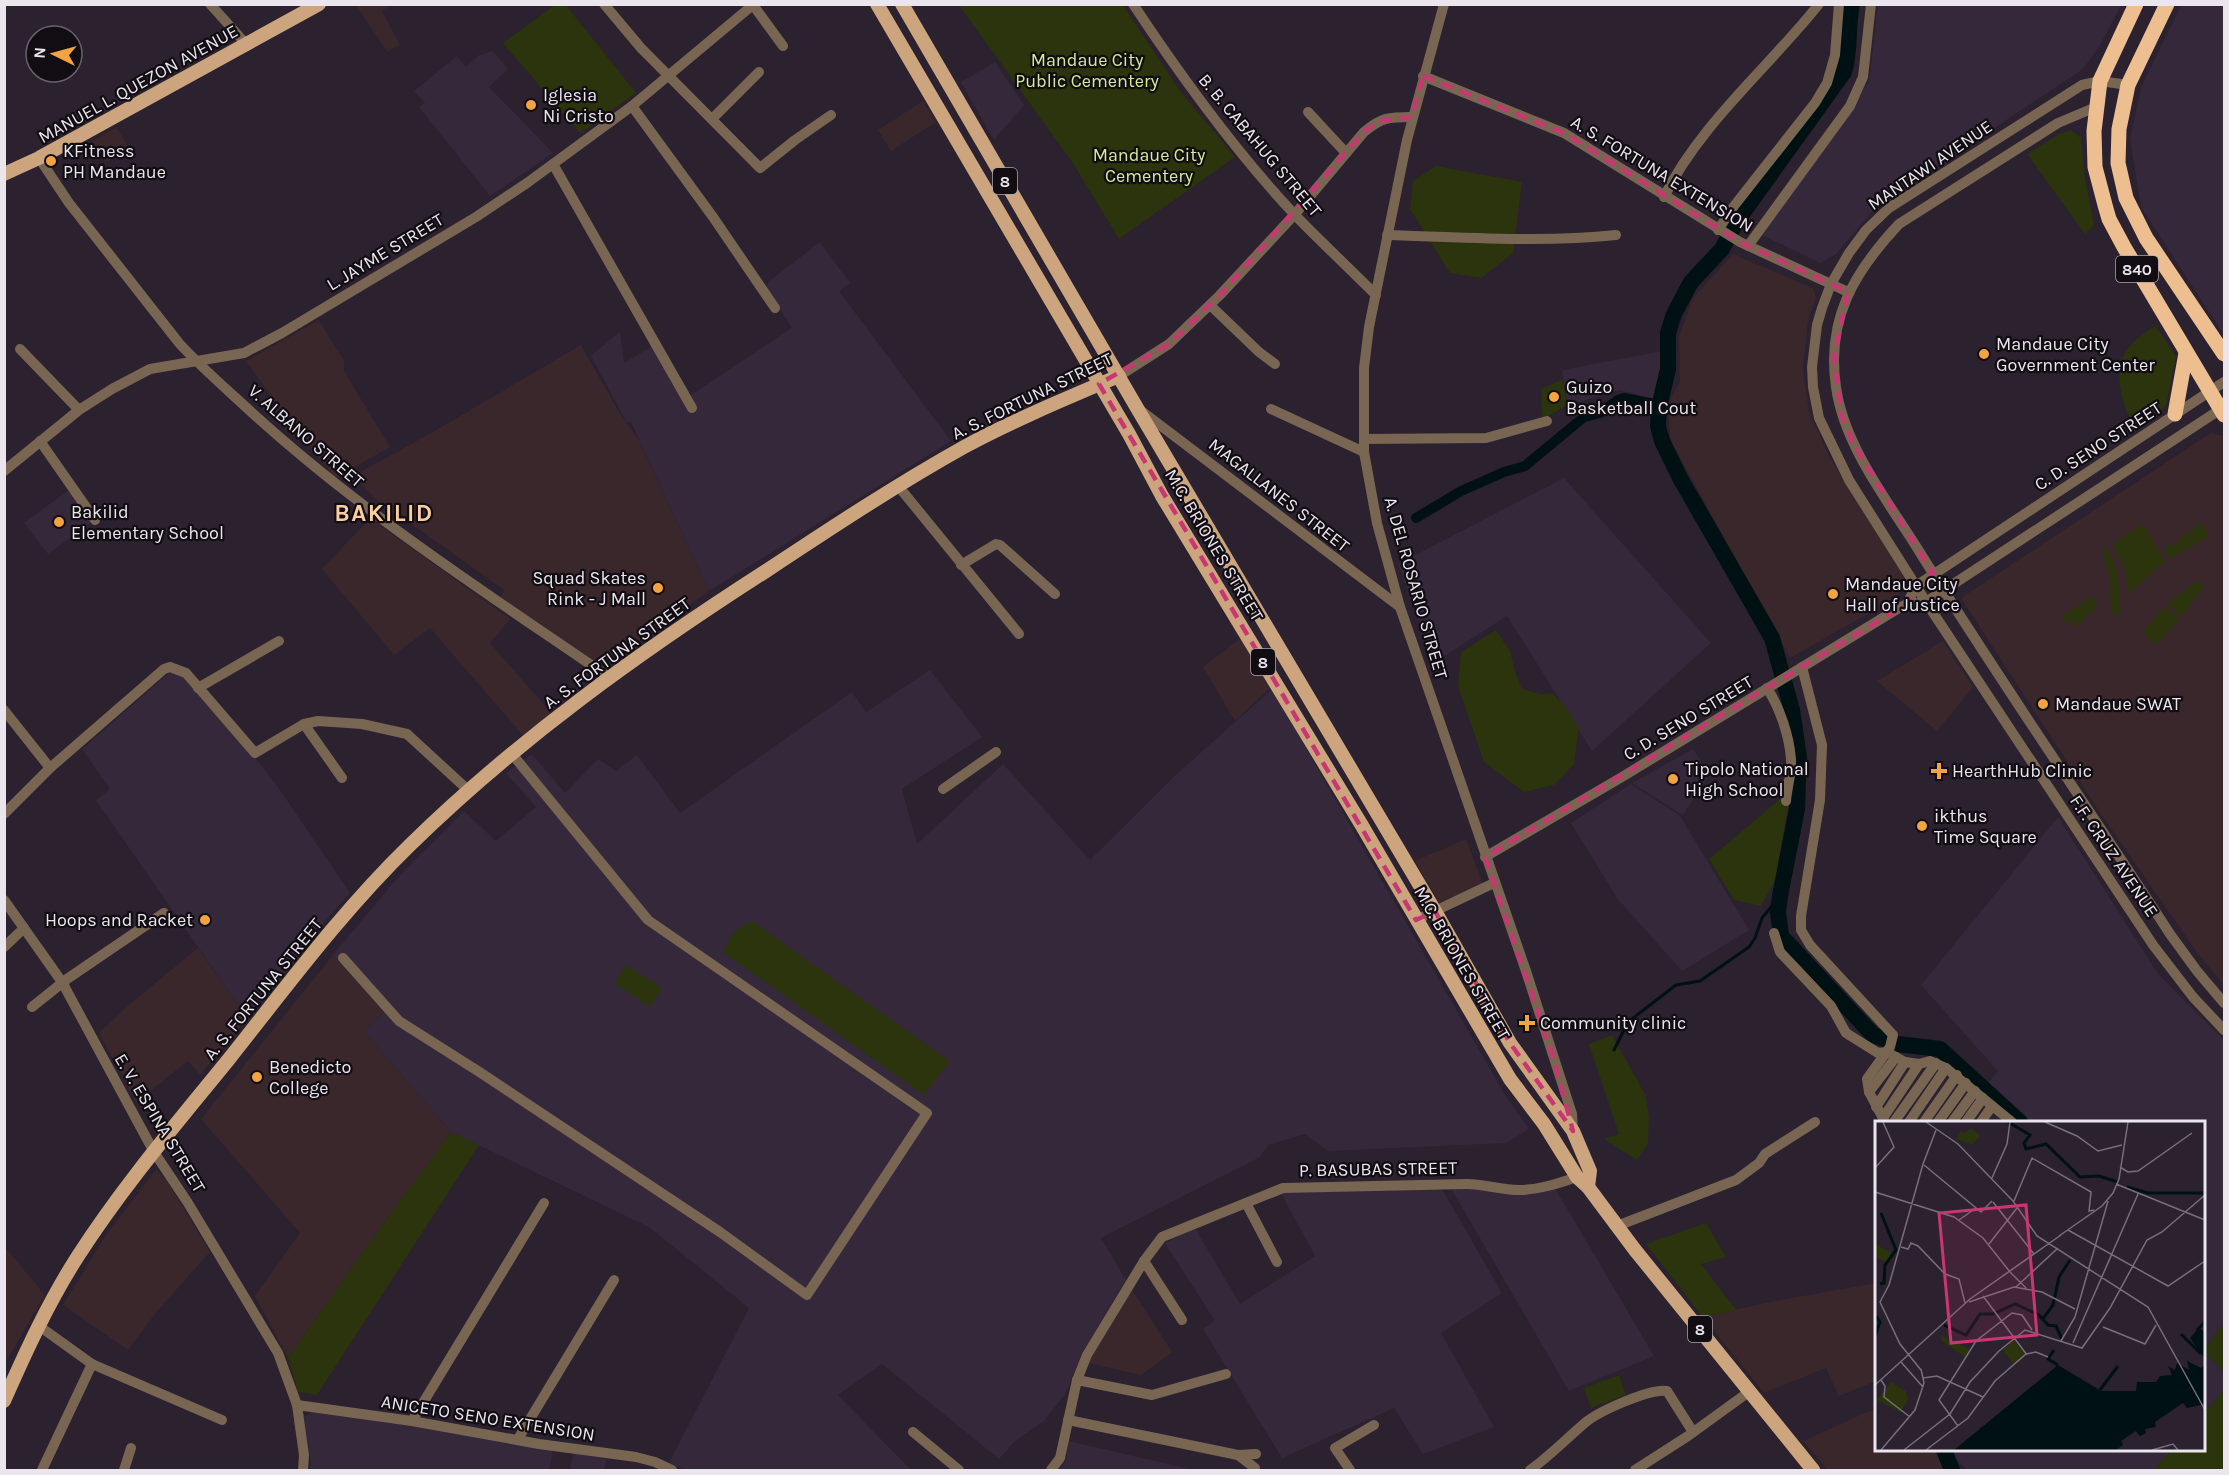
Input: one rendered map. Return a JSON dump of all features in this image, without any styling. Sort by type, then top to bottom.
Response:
[{"type":"highway","name":"840","points":[[2136,4],[2100,81],[2096,107],[2095,167],[2109,219],[2186,353],[2223,410]]},
{"type":"highway","name":"840","points":[[2167,4],[2128,85],[2119,129],[2118,163],[2126,198],[2146,238],[2224,354]]},
{"type":"highway","points":[[2175,414],[2186,353]]},
{"type":"main road","name":"MANUEL L. QUEZON AVENUE","points":[[4,174],[39,158],[319,4]]},
{"type":"main road","name":"M.C. BRIONES STREET","points":[[877,4],[1162,496],[1353,811],[1495,1056],[1562,1150],[1577,1177],[1588,1187],[1813,1470]]},
{"type":"main road","name":"M.C. BRIONES STREET","points":[[902,4],[1137,408],[1435,911],[1510,1043],[1573,1131],[1590,1171],[1588,1187]]},
{"type":"main road","name":"A. S. FORTUNA STREET","points":[[4,1401],[9,1378],[80,1253],[154,1152],[369,888],[468,790],[610,678],[741,587],[964,447],[1020,419],[1119,376]]},
{"type":"street","points":[[210,4],[247,45]]},
{"type":"street","points":[[604,4],[641,48],[760,168],[831,115]]},
{"type":"street","name":"B. B. CABAHUG STREET","points":[[1133,4],[1175,68],[1240,151],[1295,214],[1376,295]]},
{"type":"street","name":"A. DEL ROSARIO STREET","points":[[1444,4],[1412,117],[1369,327],[1364,368],[1364,452],[1377,523],[1400,607],[1526,971],[1572,1114],[1573,1131]]},
{"type":"street","points":[[1664,197],[1675,176],[1711,126],[1819,4]]},
{"type":"street","points":[[1721,232],[1734,206],[1815,104],[1827,83],[1833,69],[1839,4]]},
{"type":"street","points":[[1744,244],[1850,106],[1863,77],[1871,4]]},
{"type":"street","points":[[754,5],[783,46]]},
{"type":"street","name":"L. JAYME STREET","points":[[4,471],[79,410],[112,388],[150,369],[244,353],[282,333],[476,217],[632,106],[754,5]]},
{"type":"street","points":[[712,119],[759,72]]},
{"type":"street","name":"A. S. FORTUNA EXTENSION","points":[[1423,76],[1564,133],[1721,232],[1848,292]]},
{"type":"street","name":"MANTAWI AVENUE","points":[[1926,602],[1849,480],[1819,418],[1813,387],[1813,356],[1816,325],[1831,284],[1860,238],[1889,208],[2082,85],[2100,81],[2128,85]]},
{"type":"street","points":[[632,106],[713,217],[775,308]]},
{"type":"street","name":"MANTAWI AVENUE","points":[[1944,591],[1853,443],[1841,414],[1834,357],[1839,322],[1848,292],[1866,263],[1899,224],[2058,123],[2096,107]]},
{"type":"street","points":[[1308,112],[1346,153]]},
{"type":"street","name":"A. S. FORTUNA STREET","points":[[1119,376],[1169,344],[1210,305],[1295,214],[1364,132],[1378,121],[1390,117],[1412,117]]},
{"type":"street","name":"V. ALBANO STREET","points":[[39,158],[69,203],[179,343],[294,452],[346,494],[610,678]]},
{"type":"street","points":[[553,164],[692,408]]},
{"type":"street","points":[[1387,235],[1525,239],[1590,238],[1616,235]]},
{"type":"street","points":[[1210,305],[1258,352],[1275,364]]},
{"type":"street","points":[[20,349],[79,410]]},
{"type":"street","name":"C. D. SENO STREET","points":[[1906,604],[1916,586],[2224,382]]},
{"type":"street","name":"MAGALLANES STREET","points":[[1137,408],[1400,607]]},
{"type":"street","points":[[1271,409],[1364,452]]},
{"type":"street","name":"C. D. SENO STREET","points":[[1485,857],[1622,777],[1906,604],[1926,602],[2223,410]]},
{"type":"street","points":[[1364,439],[1485,438],[1547,421]]},
{"type":"street","points":[[40,441],[95,520]]},
{"type":"street","points":[[899,487],[1019,634]]},
{"type":"street","points":[[2039,504],[2049,522]]},
{"type":"street","points":[[961,565],[996,544],[1000,545],[1055,594]]},
{"type":"street","name":"F.F. CRUZ AVENUE","points":[[1944,591],[2170,934],[2224,1003]]},
{"type":"street","name":"F.F. CRUZ AVENUE","points":[[1926,602],[2153,945],[2193,997],[2224,1030]]},
{"type":"street","points":[[198,688],[279,641]]},
{"type":"street","points":[[4,814],[50,768],[164,669],[170,667],[186,673],[255,753],[304,724],[318,721],[362,724],[402,731],[468,790]]},
{"type":"street","points":[[1799,669],[1822,745],[1820,800],[1801,916],[1801,930],[1810,945],[1891,1031],[1894,1051],[1876,1107]]},
{"type":"street","points":[[1771,686],[1785,728],[1792,760],[1786,801]]},
{"type":"street","points":[[4,710],[50,768]]},
{"type":"street","points":[[304,724],[342,778]]},
{"type":"street","points":[[944,789],[996,752]]},
{"type":"street","points":[[343,958],[399,1021],[491,1079],[720,1232],[807,1295],[927,1113],[648,920],[512,754]]},
{"type":"street","points":[[1416,920],[1494,883]]},
{"type":"street","name":"E. V. ESPINA STREET","points":[[4,900],[62,982],[154,1152],[188,1203],[278,1353],[297,1405],[304,1455],[303,1470]]},
{"type":"street","points":[[32,1007],[62,982],[164,913]]},
{"type":"street","points":[[4,948],[24,928]]},
{"type":"street","points":[[1774,933],[1780,952],[1831,1005],[1846,1033],[1878,1053],[1894,1051],[1919,1064],[1930,1061],[1941,1065],[1979,1094],[1992,1106],[1999,1118]]},
{"type":"street","points":[[1894,1051],[1868,1079],[1869,1092],[1884,1120],[1919,1064]]},
{"type":"street","points":[[1910,1121],[1918,1110],[1941,1065]]},
{"type":"street","points":[[1895,1121],[1941,1065]]},
{"type":"street","points":[[1918,1110],[1932,1121],[1961,1079]]},
{"type":"street","points":[[1953,1121],[1979,1094]]},
{"type":"street","points":[[1966,1121],[1979,1094]]},
{"type":"street","points":[[1982,1121],[1992,1106]]},
{"type":"street","points":[[1617,1226],[1736,1180],[1758,1163],[1765,1154],[1815,1122]]},
{"type":"street","name":"P. BASUBAS STREET","points":[[1051,1470],[1060,1458],[1077,1380],[1087,1354],[1144,1260],[1162,1237],[1290,1187],[1476,1184],[1520,1190],[1550,1186],[1577,1177]]},
{"type":"street","points":[[412,1421],[544,1203]]},
{"type":"street","points":[[1246,1203],[1276,1262]]},
{"type":"street","points":[[1144,1260],[1182,1320]]},
{"type":"street","points":[[518,1439],[614,1280]]},
{"type":"street","points":[[39,1326],[92,1364],[222,1420]]},
{"type":"street","points":[[42,1470],[92,1364]]},
{"type":"street","points":[[1077,1380],[1152,1395],[1226,1374]]},
{"type":"street","points":[[1530,1470],[1546,1459],[1588,1420],[1659,1390],[1667,1391],[1693,1432]]},
{"type":"street","points":[[1635,1470],[1750,1391]]},
{"type":"street","name":"ANICETO SENO EXTENSION","points":[[297,1405],[412,1421],[539,1444],[636,1457],[672,1470]]},
{"type":"street","points":[[1068,1420],[1238,1455],[1256,1454]]},
{"type":"street","points":[[1350,1470],[1335,1449],[1374,1425]]},
{"type":"street","points":[[913,1432],[959,1470]]},
{"type":"street","points":[[124,1470],[131,1448]]},
{"type":"street","points":[[1238,1455],[1255,1468]]},
{"type":"highlighted area","points":[[1423,76],[1564,133],[1740,242],[1848,292],[1834,357],[1841,414],[1853,443],[1933,574],[1916,586],[1907,604],[1485,857],[1552,1054],[1573,1131],[1510,1043],[1435,911],[1416,920],[1099,384],[1169,344],[1220,295],[1364,132],[1378,121],[1412,117]]},
{"type":"shaded area","points":[[356,5],[392,5],[382,11],[400,45],[387,52]]},
{"type":"shaded area","points":[[1878,5],[2121,5],[2099,47],[2083,69],[1877,206],[1836,254],[1820,263],[1762,235],[1869,82]]},
{"type":"shaded area","points":[[2181,5],[2224,5],[2224,335],[2141,207],[2130,138],[2141,88]]},
{"type":"shaded area","points":[[493,51],[508,69],[489,87],[553,153],[490,196],[419,107],[425,103],[414,91],[457,56],[466,67],[479,55]]},
{"type":"shaded area","points":[[995,62],[1024,105],[994,140],[961,82]]},
{"type":"shaded area","points":[[923,101],[936,122],[891,151],[878,130]]},
{"type":"shaded area","points":[[117,127],[129,149],[106,163],[92,141]]},
{"type":"shaded area","points":[[820,242],[850,283],[839,291],[951,441],[709,591],[631,422],[627,423],[591,356],[620,331],[624,363],[654,345],[685,399],[792,328],[766,288],[768,282]]},
{"type":"shaded area","points":[[1733,254],[1813,288],[1816,298],[1808,320],[1803,369],[1809,412],[1829,456],[1907,582],[1906,589],[1887,603],[1790,658],[1671,441],[1667,405],[1680,382],[1679,337],[1693,298]]},
{"type":"shaded area","points":[[319,320],[344,361],[344,371],[390,447],[335,478],[288,420],[246,361]]},
{"type":"shaded area","points":[[581,345],[621,415],[639,440],[709,591],[600,667],[500,598],[504,590],[395,512],[390,513],[353,476]]},
{"type":"shaded area","points":[[1663,351],[1669,369],[1654,399],[1619,390],[1568,405],[1562,370]]},
{"type":"shaded area","points":[[2211,433],[2224,436],[2224,985],[2198,954],[2103,817],[1961,598]]},
{"type":"shaded area","points":[[1564,478],[1711,643],[1592,751],[1507,616],[1435,662],[1398,564]]},
{"type":"shaded area","name":"Bakilid Elementary School","points":[[69,490],[93,521],[48,554],[24,523]]},
{"type":"shaded area","points":[[370,518],[510,619],[490,643],[554,716],[526,739],[430,628],[394,655],[322,569]]},
{"type":"shaded area","points":[[1241,638],[1271,687],[1235,721],[1203,667]]},
{"type":"shaded area","points":[[1943,641],[1973,687],[1937,731],[1877,681]]},
{"type":"shaded area","points":[[930,670],[982,737],[902,789],[917,844],[1003,764],[1090,860],[1179,772],[1272,689],[1505,1095],[1529,1129],[1506,1143],[1328,1151],[1305,1134],[1268,1145],[1260,1157],[1101,1238],[1126,1280],[1082,1353],[1065,1394],[1044,1421],[1016,1440],[999,1459],[882,1364],[838,1395],[911,1470],[685,1470],[669,1463],[749,1308],[649,1227],[451,1132],[364,1031],[384,1012],[333,955],[399,876],[464,811],[496,841],[536,807],[506,773],[532,754],[565,793],[598,759],[616,771],[637,755],[680,813],[852,692],[866,712]]},
{"type":"shaded area","points":[[174,672],[180,674],[256,759],[278,787],[350,893],[247,1018],[96,800],[110,789],[82,749],[168,674]]},
{"type":"shaded area","name":"Tipolo National High School","points":[[1693,749],[1709,775],[1683,815],[1632,783]]},
{"type":"shaded area","points":[[1631,784],[1680,816],[1749,930],[1682,971],[1617,898],[1571,823]]},
{"type":"shaded area","points":[[2058,817],[2158,974],[2224,1040],[2224,1323],[2205,1349],[2205,1121],[2027,1121],[1987,1084],[1998,1071],[1921,985]]},
{"type":"shaded area","points":[[1466,839],[1483,884],[1439,903],[1415,861]]},
{"type":"shaded area","points":[[198,948],[247,1018],[200,1075],[188,1061],[136,1102],[99,1033],[130,1004]]},
{"type":"shaded area","points":[[333,955],[384,1012],[364,1031],[451,1132],[288,1358],[255,1296],[300,1233],[201,1119]]},
{"type":"shaded area","points":[[156,1170],[167,1181],[210,1252],[158,1310],[128,1350],[63,1305],[108,1232]]},
{"type":"shaded area","points":[[1481,1187],[1555,1188],[1654,1356],[1569,1391],[1452,1190]]},
{"type":"shaded area","points":[[1442,1189],[1502,1293],[1441,1333],[1494,1427],[1423,1454],[1394,1408],[1282,1458],[1203,1329],[1215,1321],[1165,1243],[1195,1228],[1240,1304],[1315,1256],[1281,1193]]},
{"type":"shaded area","points":[[5,1247],[45,1295],[5,1363]]},
{"type":"shaded area","points":[[1875,1283],[1875,1381],[1839,1396],[1826,1368],[1764,1393],[1703,1317]]},
{"type":"shaded area","points":[[1132,1290],[1172,1352],[1141,1375],[1088,1363]]},
{"type":"shaded area","points":[[2205,1354],[2224,1371],[2224,1390],[2205,1413]]},
{"type":"shaded area","points":[[1875,1408],[1875,1451],[1941,1451],[1948,1468],[1943,1470],[1828,1470],[1803,1441]]},
{"type":"shaded area","points":[[312,1412],[418,1426],[553,1450],[549,1470],[310,1470],[311,1462],[304,1417]]},
{"type":"shaded area","points":[[1069,1441],[1193,1470],[1059,1470],[1066,1460]]},
{"type":"shaded area","points":[[1947,1451],[2171,1451],[2153,1470],[1968,1470]]},
{"type":"shaded area","points":[[573,1453],[606,1459],[604,1470],[570,1470]]},
{"type":"green space","points":[[555,5],[566,5],[636,93],[580,133],[503,43]]},
{"type":"green space","points":[[959,5],[1123,5],[1180,91],[1235,157],[1119,239],[1074,165]]},
{"type":"green space","points":[[2071,130],[2081,138],[2085,178],[2094,225],[2085,234],[2027,154],[2059,134]]},
{"type":"green space","points":[[1436,166],[1522,182],[1513,253],[1481,278],[1450,273],[1410,209],[1413,181]]},
{"type":"green space","points":[[2156,326],[2176,357],[2166,406],[2135,429],[2122,395],[2120,371],[2122,360],[2136,340]]},
{"type":"green space","name":"Guizo Basketball Cout","points":[[1563,379],[1567,405],[1542,420],[1541,389]]},
{"type":"green space","points":[[2202,523],[2210,536],[2169,559],[2163,549],[2171,544],[2173,546]]},
{"type":"green space","points":[[2143,524],[2165,561],[2127,595],[2126,573],[2113,544]]},
{"type":"green space","points":[[2107,548],[2117,572],[2119,615],[2111,613],[2110,577],[2102,552]]},
{"type":"green space","points":[[2197,581],[2205,586],[2181,617],[2167,604]]},
{"type":"green space","points":[[2092,596],[2098,608],[2086,616],[2078,627],[2073,621],[2064,622],[2061,617]]},
{"type":"green space","points":[[2164,607],[2179,619],[2158,644],[2151,640],[2149,642],[2144,630]]},
{"type":"green space","points":[[1496,630],[1510,651],[1522,689],[1541,694],[1553,694],[1562,702],[1579,728],[1574,764],[1554,785],[1524,792],[1484,762],[1458,686],[1461,652]]},
{"type":"green space","points":[[1780,799],[1789,801],[1775,881],[1761,906],[1734,900],[1709,859]]},
{"type":"green space","points":[[748,922],[753,922],[950,1061],[924,1095],[723,952],[732,934]]},
{"type":"green space","points":[[626,965],[662,988],[650,1007],[614,983]]},
{"type":"green space","points":[[1612,1035],[1646,1096],[1649,1117],[1648,1143],[1637,1160],[1604,1139],[1619,1134],[1589,1044]]},
{"type":"green space","points":[[451,1132],[479,1145],[317,1395],[298,1392],[288,1358]]},
{"type":"green space","points":[[1706,1223],[1726,1257],[1701,1264],[1736,1310],[1703,1317],[1646,1244]]},
{"type":"green space","points":[[2224,1323],[2224,1371],[2205,1354],[2205,1349]]},
{"type":"green space","points":[[1619,1375],[1626,1395],[1591,1408],[1584,1388]]},
{"type":"green space","points":[[2224,1390],[2224,1470],[2153,1470],[2171,1451],[2205,1451],[2205,1413]]},
{"type":"waterway","points":[[1852,4],[1844,72],[1737,221],[1722,249],[1691,282],[1674,314],[1668,333],[1668,369],[1659,407],[1658,426],[1662,441],[1680,478],[1772,638],[1792,710],[1799,757],[1797,809],[1780,896],[1778,912],[1781,936],[1873,1035],[1898,1044],[1940,1049],[2019,1121]]},
{"type":"waterway","points":[[1416,518],[1461,491],[1504,472],[1525,466],[1584,417],[1600,413],[1618,400],[1624,398],[1659,405]]},
{"type":"waterway","points":[[1614,1050],[1628,1022],[1676,985],[1700,981],[1749,947],[1762,918],[1780,896]]},
{"type":"waterway","points":[[1944,1451],[1952,1470]]},
{"type":"place","name":"Iglesia Ni Cristo","points":[[531,105]]},
{"type":"place","name":"KFitness PH Mandaue","points":[[51,161]]},
{"type":"place","name":"Mandaue City Government Center","points":[[1984,354]]},
{"type":"place","name":"Guizo Basketball Cout","points":[[1554,397]]},
{"type":"place","name":"Bakilid Elementary School","points":[[59,522]]},
{"type":"place","name":"Squad Skates Rink - J Mall","points":[[658,588]]},
{"type":"place","name":"Mandaue City Hall of Justice","points":[[1833,594]]},
{"type":"place","name":"Mandaue SWAT","points":[[2043,704]]},
{"type":"place","name":"HearthHub Clinic","points":[[1939,771]]},
{"type":"place","name":"Tipolo National High School","points":[[1673,779]]},
{"type":"place","name":"ikthus Time Square","points":[[1922,826]]},
{"type":"place","name":"Hoops and Racket","points":[[205,920]]},
{"type":"place","name":"Community clinic","points":[[1527,1023]]},
{"type":"place","name":"Benedicto College","points":[[257,1077]]},
{"type":"district","name":"BAKILID","points":[[384,513]]},
{"type":"park label","name":"Mandaue City Public Cementery","points":[[1087,70]]},
{"type":"park label","name":"Mandaue City Cementery","points":[[1149,165]]}]
